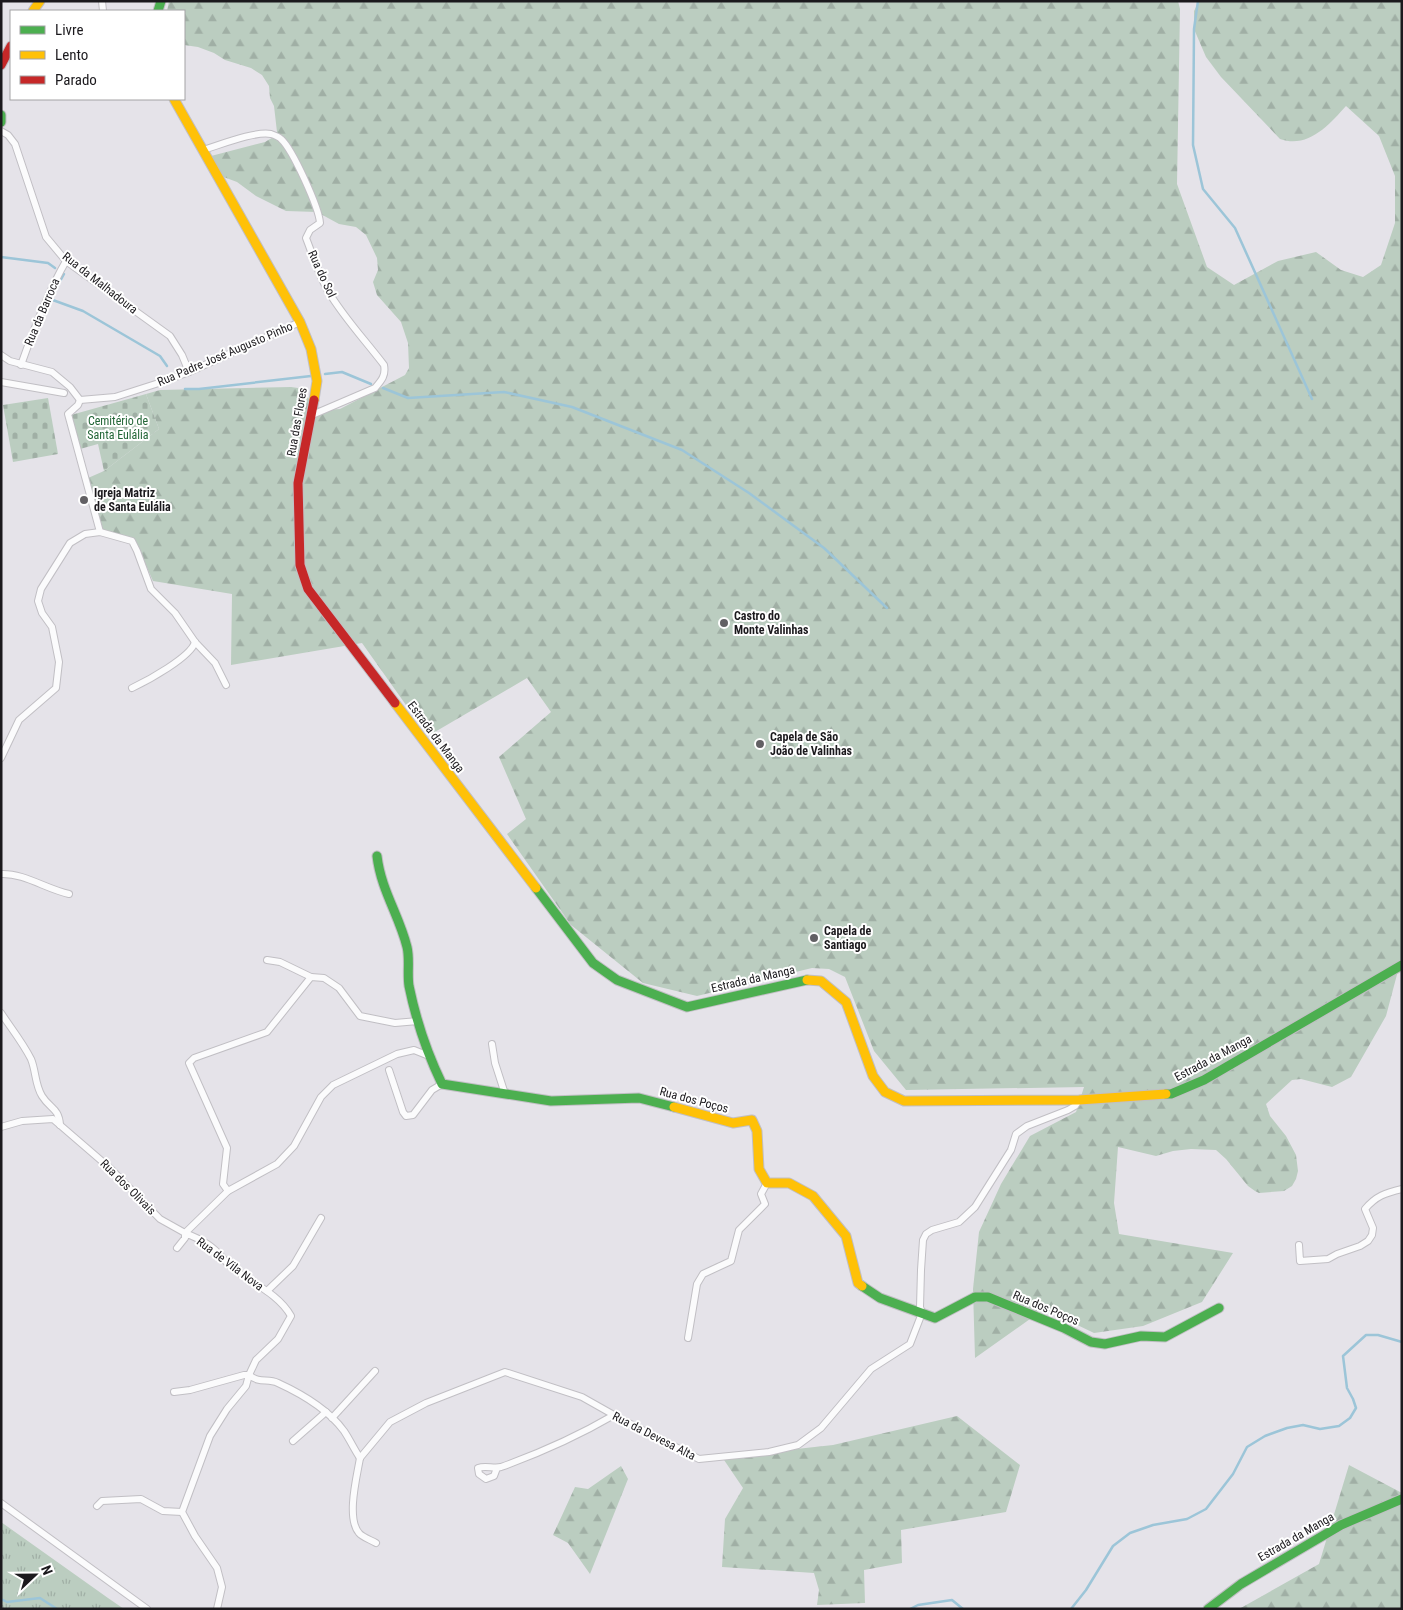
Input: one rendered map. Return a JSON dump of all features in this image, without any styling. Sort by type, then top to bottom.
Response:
[{"type":"street","points":[[1,64],[10,48]]},
{"type":"street","name":"Rua das Flores","points":[[175,100],[300,322],[311,349],[317,381],[298,483],[300,565],[308,589],[372,672]]},
{"type":"street","points":[[1,115],[1,122]]},
{"type":"street","name":"Rua da Malhadoura","points":[[1,131],[11,138],[15,144],[46,237],[66,260],[170,336],[182,355],[188,372]]},
{"type":"street","name":"Rua do Sol","points":[[203,150],[252,136],[269,134],[282,139],[304,177],[320,215],[320,223],[310,230],[306,238],[327,290],[344,316],[384,365],[385,373],[381,382],[375,388],[312,415]]},
{"type":"street","name":"Rua da Barroca","points":[[22,365],[39,315],[66,260]]},
{"type":"street","name":"Rua Padre José Augusto Pinho","points":[[80,400],[115,397],[188,372],[300,322]]},
{"type":"street","points":[[1,355],[10,361],[52,372],[80,400],[78,405],[68,414],[100,532]]},
{"type":"street","points":[[1,382],[64,392]]},
{"type":"street","points":[[1,758],[20,720],[56,688],[59,662],[52,627],[42,613],[38,601],[41,589],[70,543],[85,534],[100,532],[132,541],[151,589],[175,613],[195,642],[215,663],[226,685]]},
{"type":"street","points":[[132,688],[145,682],[186,655],[193,648],[195,642]]},
{"type":"street","name":"Estrada da Manga","points":[[372,672],[593,963],[617,980],[687,1006],[808,980],[821,981],[846,1002],[873,1076],[885,1092],[904,1101],[1079,1100],[1171,1094],[1204,1080],[1402,965]]},
{"type":"street","points":[[378,856],[379,874],[406,948],[409,984],[418,1021],[429,1056],[442,1084],[432,1090],[413,1114],[406,1116],[389,1070]]},
{"type":"street","points":[[1,874],[20,876],[69,894]]},
{"type":"street","points":[[267,960],[280,962],[311,977],[324,978],[339,988],[360,1016],[395,1023],[418,1021]]},
{"type":"street","points":[[228,1191],[223,1184],[227,1148],[190,1063],[194,1058],[267,1032],[311,977]]},
{"type":"street","points":[[1,1013],[32,1061],[39,1090],[48,1104],[56,1110],[60,1117],[60,1125]]},
{"type":"street","points":[[492,1044],[495,1063],[505,1094]]},
{"type":"street","points":[[177,1248],[185,1238],[185,1233],[228,1191],[277,1164],[294,1146],[321,1097],[333,1085],[397,1054],[414,1050],[429,1056]]},
{"type":"street","name":"Rua dos Poços","points":[[442,1084],[551,1101],[639,1098],[733,1123],[752,1120],[757,1130],[759,1169],[767,1183],[789,1183],[812,1196],[846,1236],[858,1283],[880,1298],[935,1318],[975,1297],[988,1297],[1064,1328],[1092,1342],[1105,1344],[1141,1336],[1165,1337],[1219,1308]]},
{"type":"street","name":"Rua da Devesa Alta","points":[[360,1458],[390,1422],[426,1403],[505,1372],[582,1397],[699,1459],[769,1452],[798,1445],[820,1428],[871,1368],[910,1344],[922,1313],[920,1307],[921,1270],[923,1240],[926,1234],[932,1230],[959,1222],[975,1207],[1011,1150],[1016,1134],[1027,1126],[1068,1110],[1075,1106],[1079,1100]]},
{"type":"street","name":"Rua dos Olivais","points":[[1,1127],[22,1121],[53,1119],[111,1169],[160,1219],[185,1233]]},
{"type":"street","points":[[688,1338],[697,1284],[703,1274],[732,1261],[739,1230],[765,1204],[761,1194],[767,1183]]},
{"type":"street","points":[[1299,1245],[1300,1261],[1328,1259],[1360,1246],[1368,1241],[1372,1235],[1372,1228],[1365,1209],[1373,1200],[1388,1192],[1402,1188]]},
{"type":"street","points":[[267,1291],[293,1266],[321,1218]]},
{"type":"street","name":"Rua de Vila Nova","points":[[182,1512],[210,1436],[227,1409],[246,1386],[256,1360],[278,1339],[291,1316],[267,1291],[229,1266],[219,1253],[202,1240],[185,1233]]},
{"type":"street","points":[[332,1418],[375,1371]]},
{"type":"street","points":[[174,1392],[190,1390],[249,1375],[256,1380],[275,1381],[310,1400],[326,1412],[343,1430],[360,1458],[354,1496],[353,1513],[355,1527],[360,1535],[376,1542]]},
{"type":"street","points":[[292,1441],[326,1412]]},
{"type":"street","points":[[497,1468],[559,1443],[594,1427],[614,1415]]},
{"type":"street","points":[[96,1506],[102,1501],[141,1499],[163,1511],[182,1512],[216,1568],[222,1587],[217,1609]]},
{"type":"street","name":"Estrada da Manga","points":[[1208,1609],[1241,1584],[1341,1525],[1402,1499]]},
{"type":"street","points":[[1,1503],[147,1609]]},
{"type":"green space","points":[[169,1],[1178,1],[1180,9],[1177,184],[1207,267],[1234,285],[1278,261],[1316,252],[1341,270],[1363,277],[1381,265],[1395,223],[1395,176],[1379,136],[1346,106],[1332,121],[1309,138],[1300,141],[1280,139],[1221,77],[1206,57],[1194,29],[1194,11],[1199,1],[1402,1],[1402,960],[1254,1048],[1399,967],[1386,1016],[1351,1077],[1332,1087],[1301,1079],[1292,1080],[1266,1104],[1270,1116],[1286,1136],[1296,1155],[1298,1171],[1292,1186],[1284,1191],[1259,1193],[1248,1186],[1216,1150],[1191,1149],[1173,1151],[1156,1156],[1118,1147],[1114,1203],[1119,1234],[1233,1253],[1202,1302],[1143,1326],[1094,1333],[1044,1309],[975,1358],[973,1289],[979,1232],[1001,1184],[1030,1136],[1076,1112],[1084,1087],[906,1090],[874,1051],[845,977],[829,969],[812,968],[697,996],[643,983],[571,925],[507,834],[526,819],[499,757],[551,712],[527,678],[428,736],[362,643],[231,665],[232,594],[153,581],[134,539],[103,531],[88,478],[104,471],[159,429],[146,394],[160,390],[291,387],[298,388],[317,407],[327,410],[340,409],[405,375],[409,368],[408,343],[401,322],[377,295],[373,282],[378,270],[377,258],[366,235],[356,227],[339,224],[317,212],[286,211],[256,196],[237,182],[221,176],[211,156],[265,142],[275,136],[277,132],[274,106],[270,98],[269,86],[262,75],[251,68],[225,60],[214,53],[198,47],[185,45],[185,10],[167,10]]},
{"type":"green space","name":"Cemitério de Santa Eulália","points":[[146,394],[159,429],[104,471],[98,444],[80,449],[71,415]]},
{"type":"green space","name":"Cemitério de Santa Eulália","points":[[48,398],[58,454],[13,462],[3,405]]},
{"type":"green space","points":[[957,1416],[1020,1465],[1006,1512],[901,1530],[902,1563],[864,1570],[865,1603],[817,1605],[819,1590],[814,1573],[722,1567],[725,1519],[743,1488],[722,1457],[833,1445]]},
{"type":"green space","points":[[1349,1465],[1402,1493],[1402,1609],[1239,1609],[1319,1564]]},
{"type":"green space","points":[[621,1466],[628,1479],[590,1574],[568,1543],[553,1535],[575,1487],[588,1489]]},
{"type":"green space","points":[[1,1522],[108,1598],[124,1609],[1,1609]]},
{"type":"waterway","points":[[1198,1],[1194,29],[1193,145],[1203,189],[1235,228],[1312,399]]},
{"type":"waterway","points":[[1,257],[48,263],[55,268]]},
{"type":"waterway","points":[[64,274],[50,299],[83,311],[160,356],[167,366]]},
{"type":"waterway","points":[[325,374],[342,372],[371,384]]},
{"type":"waterway","points":[[185,389],[311,376]]},
{"type":"waterway","points":[[383,388],[408,398],[504,392],[572,407],[682,450],[749,493],[824,548],[887,608]]},
{"type":"waterway","points":[[1071,1609],[1086,1590],[1113,1546],[1130,1533],[1153,1525],[1187,1519],[1206,1509],[1233,1474],[1247,1447],[1265,1436],[1287,1428],[1303,1425],[1320,1429],[1339,1426],[1350,1418],[1356,1408],[1347,1388],[1343,1356],[1366,1335],[1378,1335],[1402,1342]]},
{"type":"waterway","points":[[1,1599],[7,1602],[40,1598],[57,1609]]},
{"type":"waterway","points":[[910,1609],[918,1605],[952,1600],[963,1609]]},
{"type":"traffic: fast","points":[[158,10],[161,1]]},
{"type":"traffic: fast","points":[[1,115],[1,122]]},
{"type":"traffic: fast","points":[[377,856],[382,880],[407,947],[409,986],[415,1011],[427,1048],[442,1084],[551,1101],[639,1098],[674,1107]]},
{"type":"traffic: fast","points":[[536,888],[593,963],[617,980],[687,1007],[807,980]]},
{"type":"traffic: fast","points":[[1166,1094],[1171,1094],[1204,1080],[1402,965]]},
{"type":"traffic: fast","points":[[862,1286],[880,1298],[935,1318],[975,1297],[988,1297],[1064,1328],[1091,1342],[1105,1344],[1141,1336],[1165,1337],[1219,1308]]},
{"type":"traffic: fast","points":[[1208,1609],[1241,1584],[1341,1525],[1402,1499]]},
{"type":"traffic: slow","points":[[34,10],[40,1]]},
{"type":"traffic: slow","points":[[175,100],[300,322],[311,349],[317,381],[314,400]]},
{"type":"traffic: slow","points":[[395,703],[536,888]]},
{"type":"traffic: slow","points":[[807,980],[821,981],[846,1002],[873,1076],[885,1092],[904,1101],[1079,1100],[1166,1094]]},
{"type":"traffic: slow","points":[[674,1107],[733,1123],[752,1120],[757,1131],[759,1169],[767,1183],[789,1183],[813,1196],[846,1236],[858,1283],[862,1286]]},
{"type":"traffic: jam","points":[[1,65],[10,48]]},
{"type":"traffic: jam","points":[[314,400],[298,483],[300,565],[308,589],[395,703]]},
{"type":"place","name":"Igreja Matriz de Santa Eulália","points":[[84,500]]},
{"type":"place","name":"Castro do Monte Valinhas","points":[[724,623]]},
{"type":"place","name":"Capela de São João de Valinhas","points":[[760,744]]},
{"type":"place","name":"Capela de Santiago","points":[[814,938]]}]
